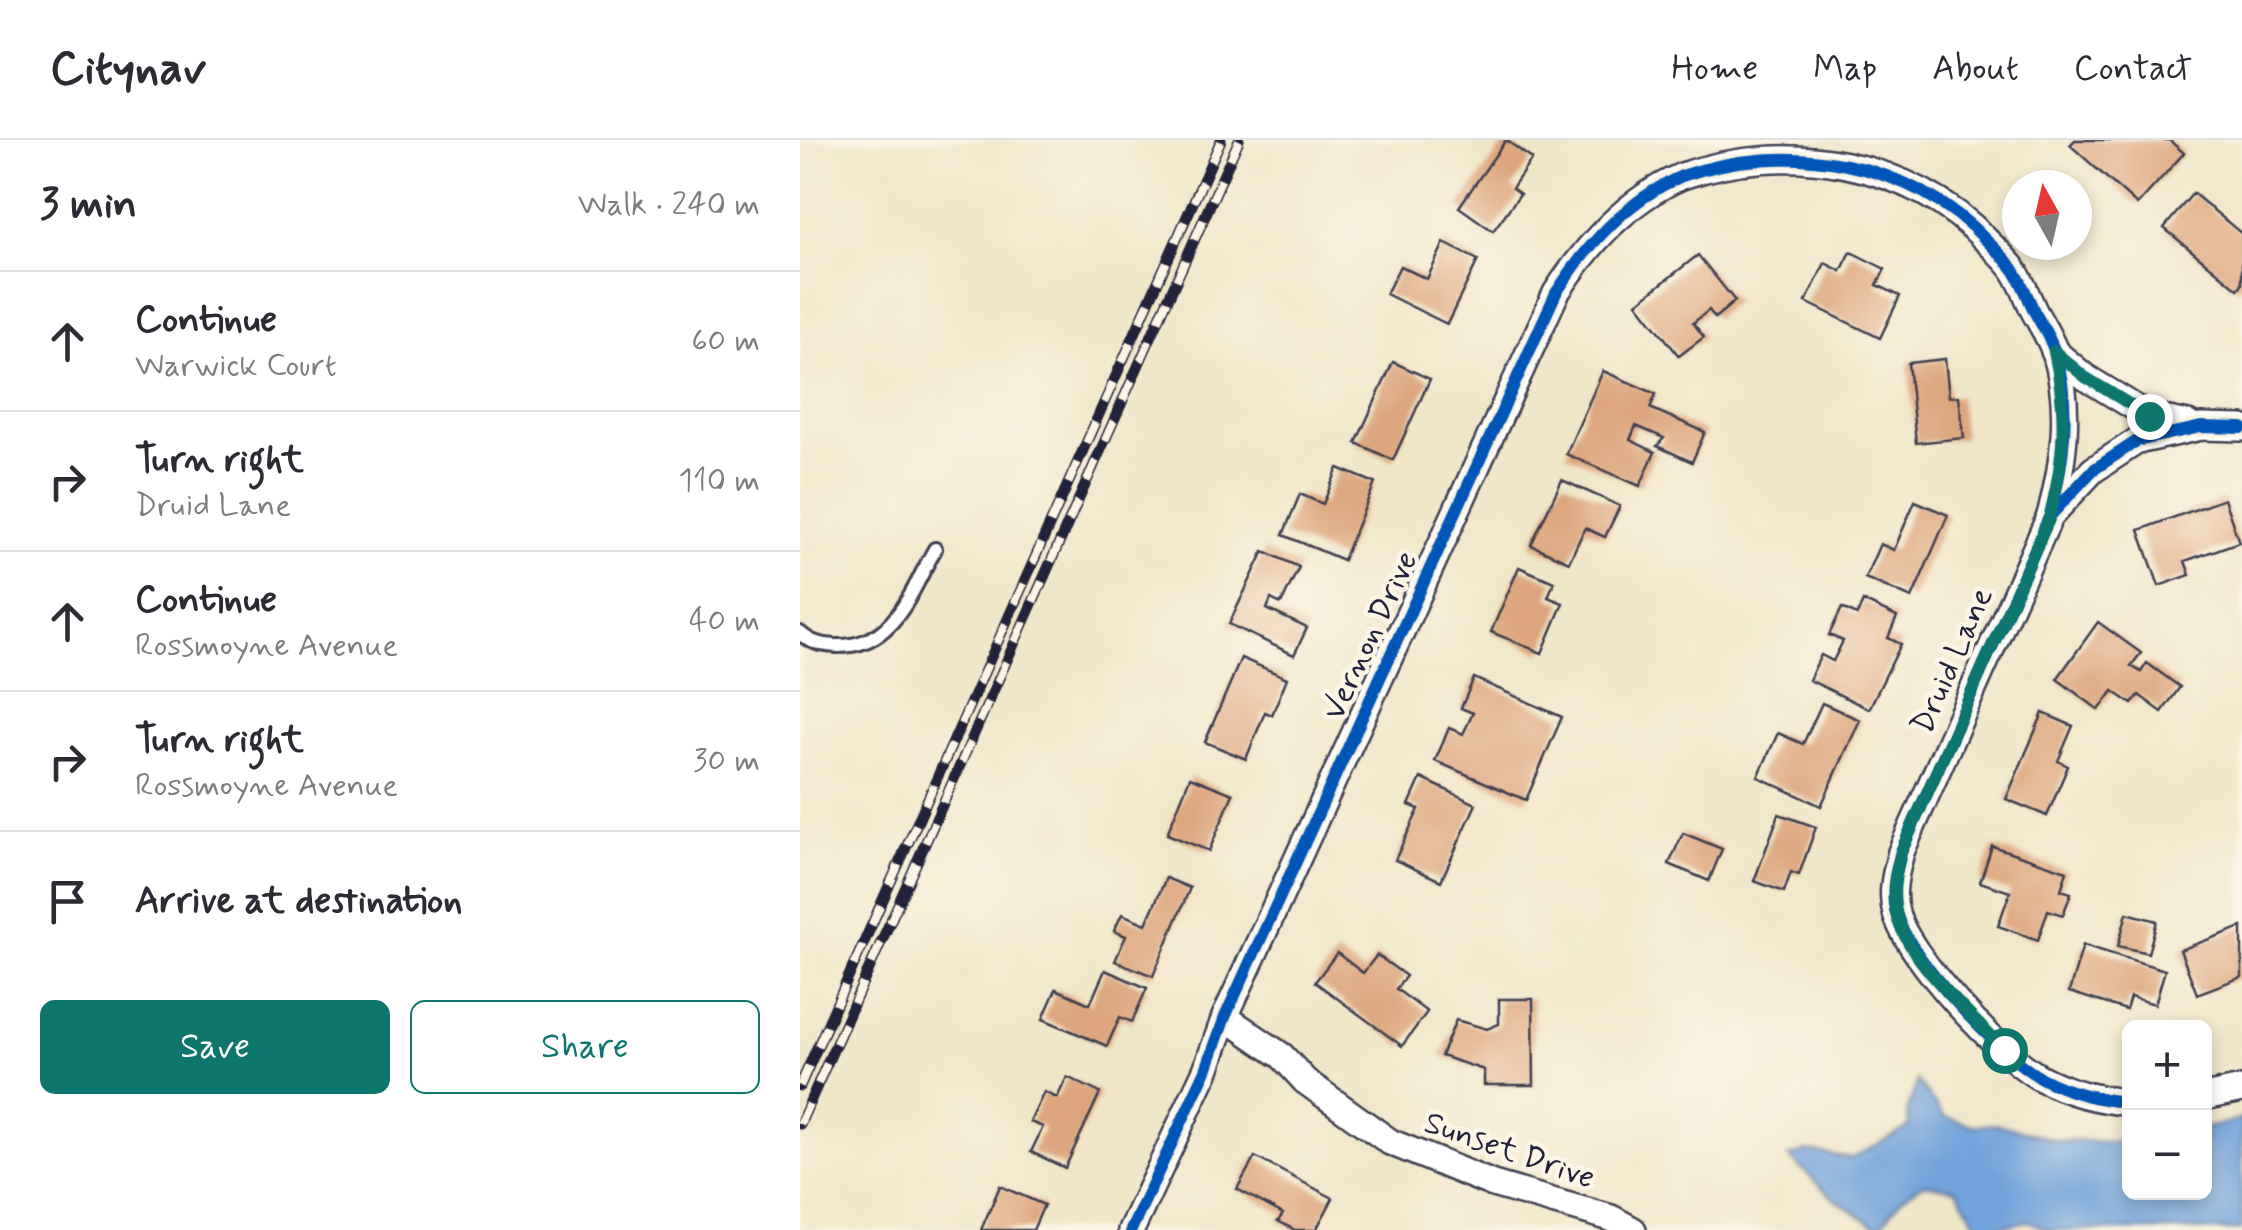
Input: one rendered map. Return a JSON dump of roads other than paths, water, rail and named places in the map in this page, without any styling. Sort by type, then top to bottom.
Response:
[{"type":"street","name":"Vernon Drive","points":[[1131,1230],[1206,1070],[1224,1017],[1556,293],[1597,236],[1621,214],[1683,176],[1756,156],[1794,154],[1848,161],[1890,174],[1930,194],[1970,223],[2014,270],[2054,351]]},
{"type":"street","points":[[2054,351],[2085,377],[2149,416],[2201,427],[2242,428]]},
{"type":"street","points":[[2050,516],[2065,434],[2063,393],[2054,351]]},
{"type":"street","name":"Druid Lane","points":[[2122,1101],[2064,1090],[2037,1076],[2004,1050],[1920,960],[1895,910],[1893,882],[1901,852],[2050,516],[2108,458],[2137,441],[2201,427]]},
{"type":"street","name":"Sunset Drive","points":[[1224,1017],[1282,1056],[1305,1080],[1390,1142],[1493,1184],[1612,1218],[1633,1230]]},
{"type":"street","points":[[2212,1095],[2242,1089]]},
{"type":"lane","points":[[800,633],[808,641],[823,645],[851,646],[871,640],[889,628],[935,549]]},
{"type":"water","points":[[1917,1081],[1945,1117],[1975,1126],[1997,1124],[2057,1140],[2122,1140],[2122,1200],[2212,1200],[2212,1126],[2242,1119],[2242,1230],[2049,1230],[2028,1221],[1981,1230],[1956,1189],[1924,1183],[1902,1198],[1879,1228],[1833,1198],[1789,1157],[1807,1151],[1852,1158],[1909,1127],[1907,1112]]},
{"type":"railway","points":[[800,1086],[1221,140]]},
{"type":"railway","points":[[800,1124],[1239,140]]}]
